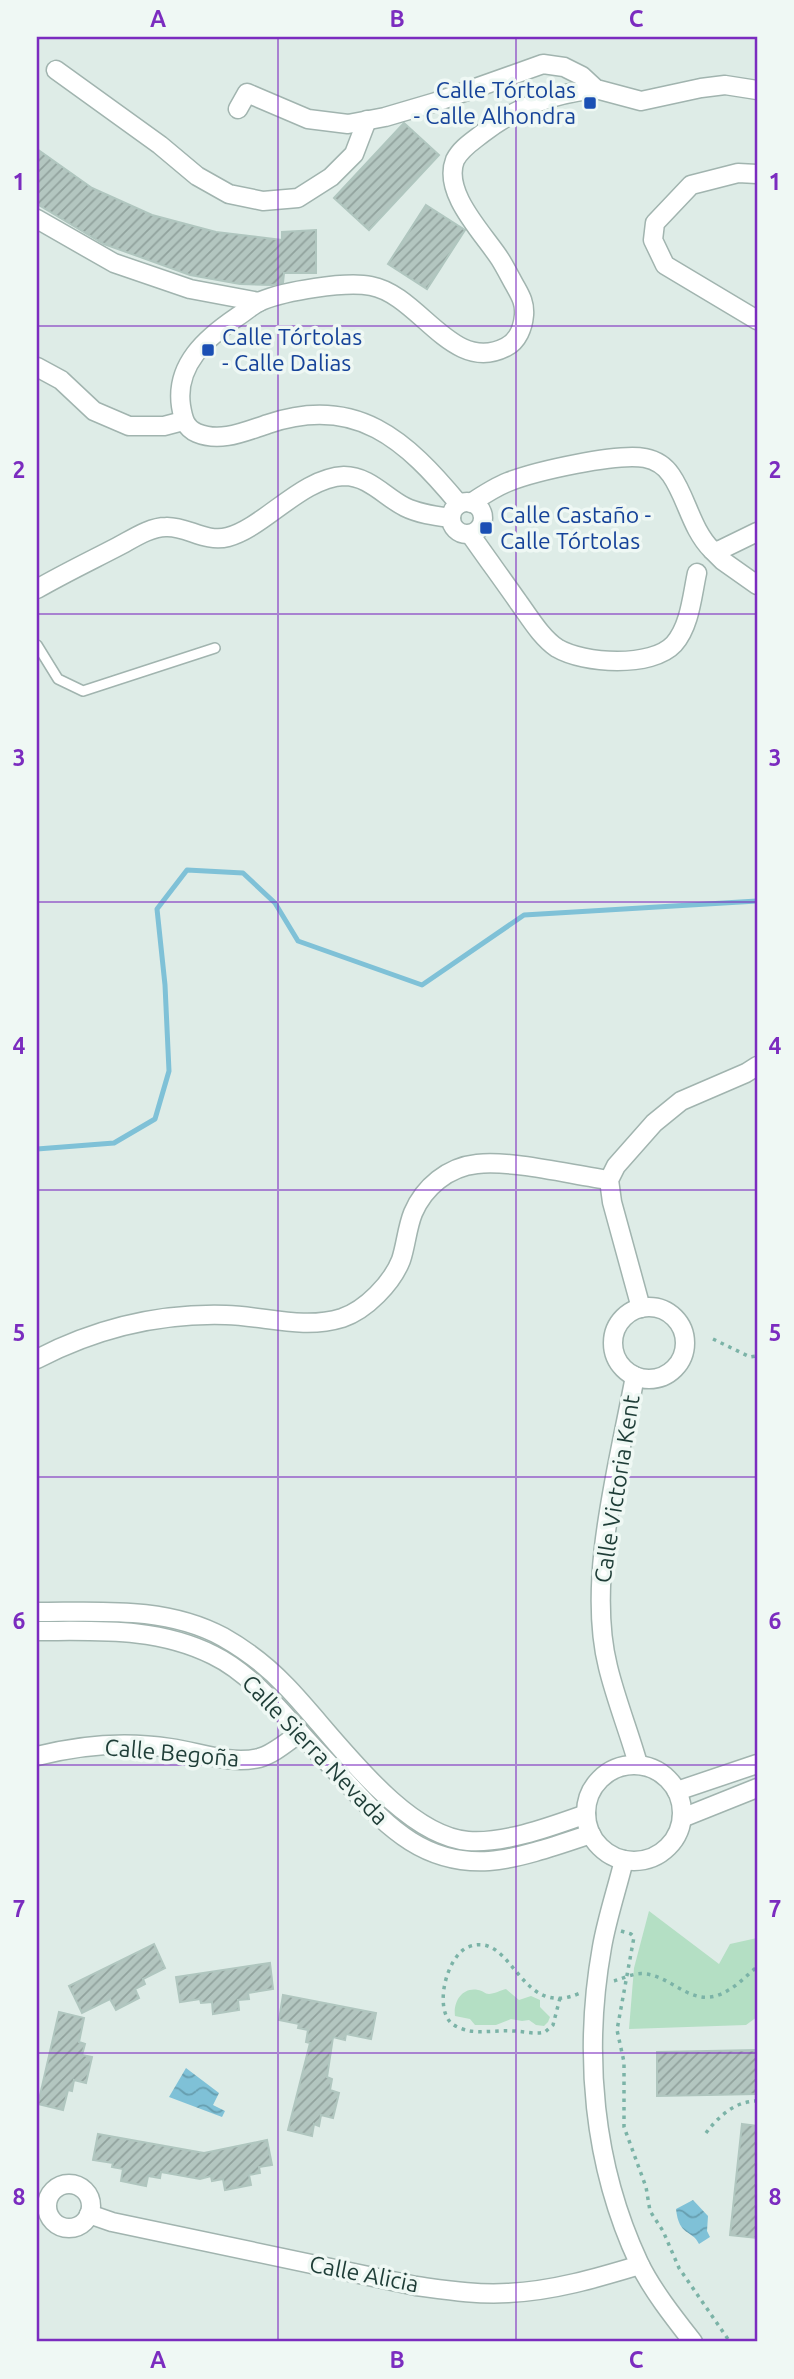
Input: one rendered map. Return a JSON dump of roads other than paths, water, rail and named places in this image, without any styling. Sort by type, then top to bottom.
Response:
[{"type":"street","points":[[239,109],[247,93],[308,119],[348,124],[436,102],[543,64],[564,67],[582,76],[597,89]]},
{"type":"street","points":[[56,70],[160,145],[197,176],[229,194],[263,201],[298,198],[331,177],[354,154],[367,120]]},
{"type":"street","points":[[460,508],[436,477],[412,454],[383,432],[350,417],[321,412],[289,416],[220,438],[196,433],[183,421],[180,396],[188,362],[204,341],[259,302],[316,287],[370,285],[390,292],[441,335],[469,352],[495,353],[513,344],[523,324],[525,304],[500,259],[476,228],[456,191],[452,173],[456,159],[464,148],[505,116],[538,101],[570,92],[597,89],[642,101],[725,85],[757,90]]},
{"type":"street","points":[[757,174],[737,173],[691,185],[655,223],[653,240],[665,265],[757,320]]},
{"type":"street","points":[[37,219],[114,263],[190,289],[259,302]]},
{"type":"street","points":[[37,368],[61,380],[94,411],[129,426],[164,426],[183,421]]},
{"type":"street","points":[[697,573],[685,624],[673,644],[653,658],[621,661],[590,658],[558,648],[540,632],[470,534],[459,531],[452,523],[460,508],[491,489],[536,472],[629,457],[646,458],[659,463],[671,475],[698,530],[712,550],[757,585]]},
{"type":"street","points":[[37,589],[75,566],[147,532],[166,527],[210,539],[228,537],[299,493],[332,478],[348,476],[364,481],[405,507],[429,515],[460,508],[481,509],[483,519],[479,528],[470,534]]},
{"type":"street","points":[[712,550],[718,551],[757,532]]},
{"type":"street","points":[[640,1308],[612,1202],[609,1180],[632,1145],[681,1101],[757,1066]]},
{"type":"street","points":[[37,1359],[66,1344],[149,1320],[191,1315],[228,1315],[294,1323],[321,1323],[345,1317],[368,1302],[387,1282],[400,1262],[413,1214],[423,1195],[438,1179],[476,1164],[504,1164],[609,1180]]},
{"type":"street","name":"Calle Victoria Kent","points":[[640,1308],[661,1309],[677,1321],[682,1331],[684,1351],[680,1361],[665,1375],[655,1378],[635,1376],[618,1362],[613,1340],[616,1329],[630,1312],[640,1308]]},
{"type":"street","name":"Calle Victoria Kent","points":[[635,1376],[605,1538],[600,1582],[607,1666],[638,1765]]},
{"type":"street","name":"Calle Sierra Nevada","points":[[37,1612],[156,1615],[190,1622],[224,1638],[255,1658],[285,1685],[396,1807],[420,1825],[445,1836],[468,1841],[490,1840],[554,1825],[586,1814]]},
{"type":"street","name":"Calle Sierra Nevada","points":[[37,1631],[152,1634],[182,1642],[215,1656],[243,1674],[272,1700],[382,1821],[409,1841],[439,1856],[464,1861],[491,1861],[591,1834]]},
{"type":"street","name":"Calle Begoña","points":[[37,1756],[93,1746],[130,1745],[245,1760],[263,1757],[300,1732]]},
{"type":"street","points":[[677,1791],[757,1764]]},
{"type":"street","points":[[638,1765],[657,1770],[667,1777],[677,1791],[682,1818],[677,1833],[666,1849],[648,1859],[632,1861],[616,1858],[598,1845],[591,1834],[586,1814],[590,1792],[604,1774],[619,1767],[638,1765]]},
{"type":"street","points":[[682,1818],[757,1788]]},
{"type":"street","points":[[624,1860],[602,1946],[593,2015],[595,2110],[602,2155],[619,2211],[640,2265],[693,2342]]},
{"type":"street","name":"Calle Alicia","points":[[89,2214],[125,2225],[416,2286],[457,2291],[507,2293],[553,2288],[640,2265]]},
{"type":"lane","points":[[37,645],[58,679],[83,691],[215,648]]},
{"type":"water","points":[[186,2068],[219,2093],[213,2105],[225,2111],[222,2117],[169,2097]]},
{"type":"water","points":[[693,2200],[708,2216],[707,2231],[710,2237],[699,2244],[680,2224],[676,2209]]},
{"type":"waterway","points":[[37,1149],[114,1143],[155,1119],[169,1071],[165,985],[157,909],[187,870],[243,873],[275,903],[298,941],[422,985],[524,915],[757,901]]},
{"type":"place","name":"Calle Tórtolas - Calle Alhondra","points":[[590,103]]},
{"type":"place","name":"Calle Tórtolas - Calle Dalias","points":[[208,350]]},
{"type":"place","name":"Calle Castaño - Calle Tórtolas","points":[[486,528]]}]
